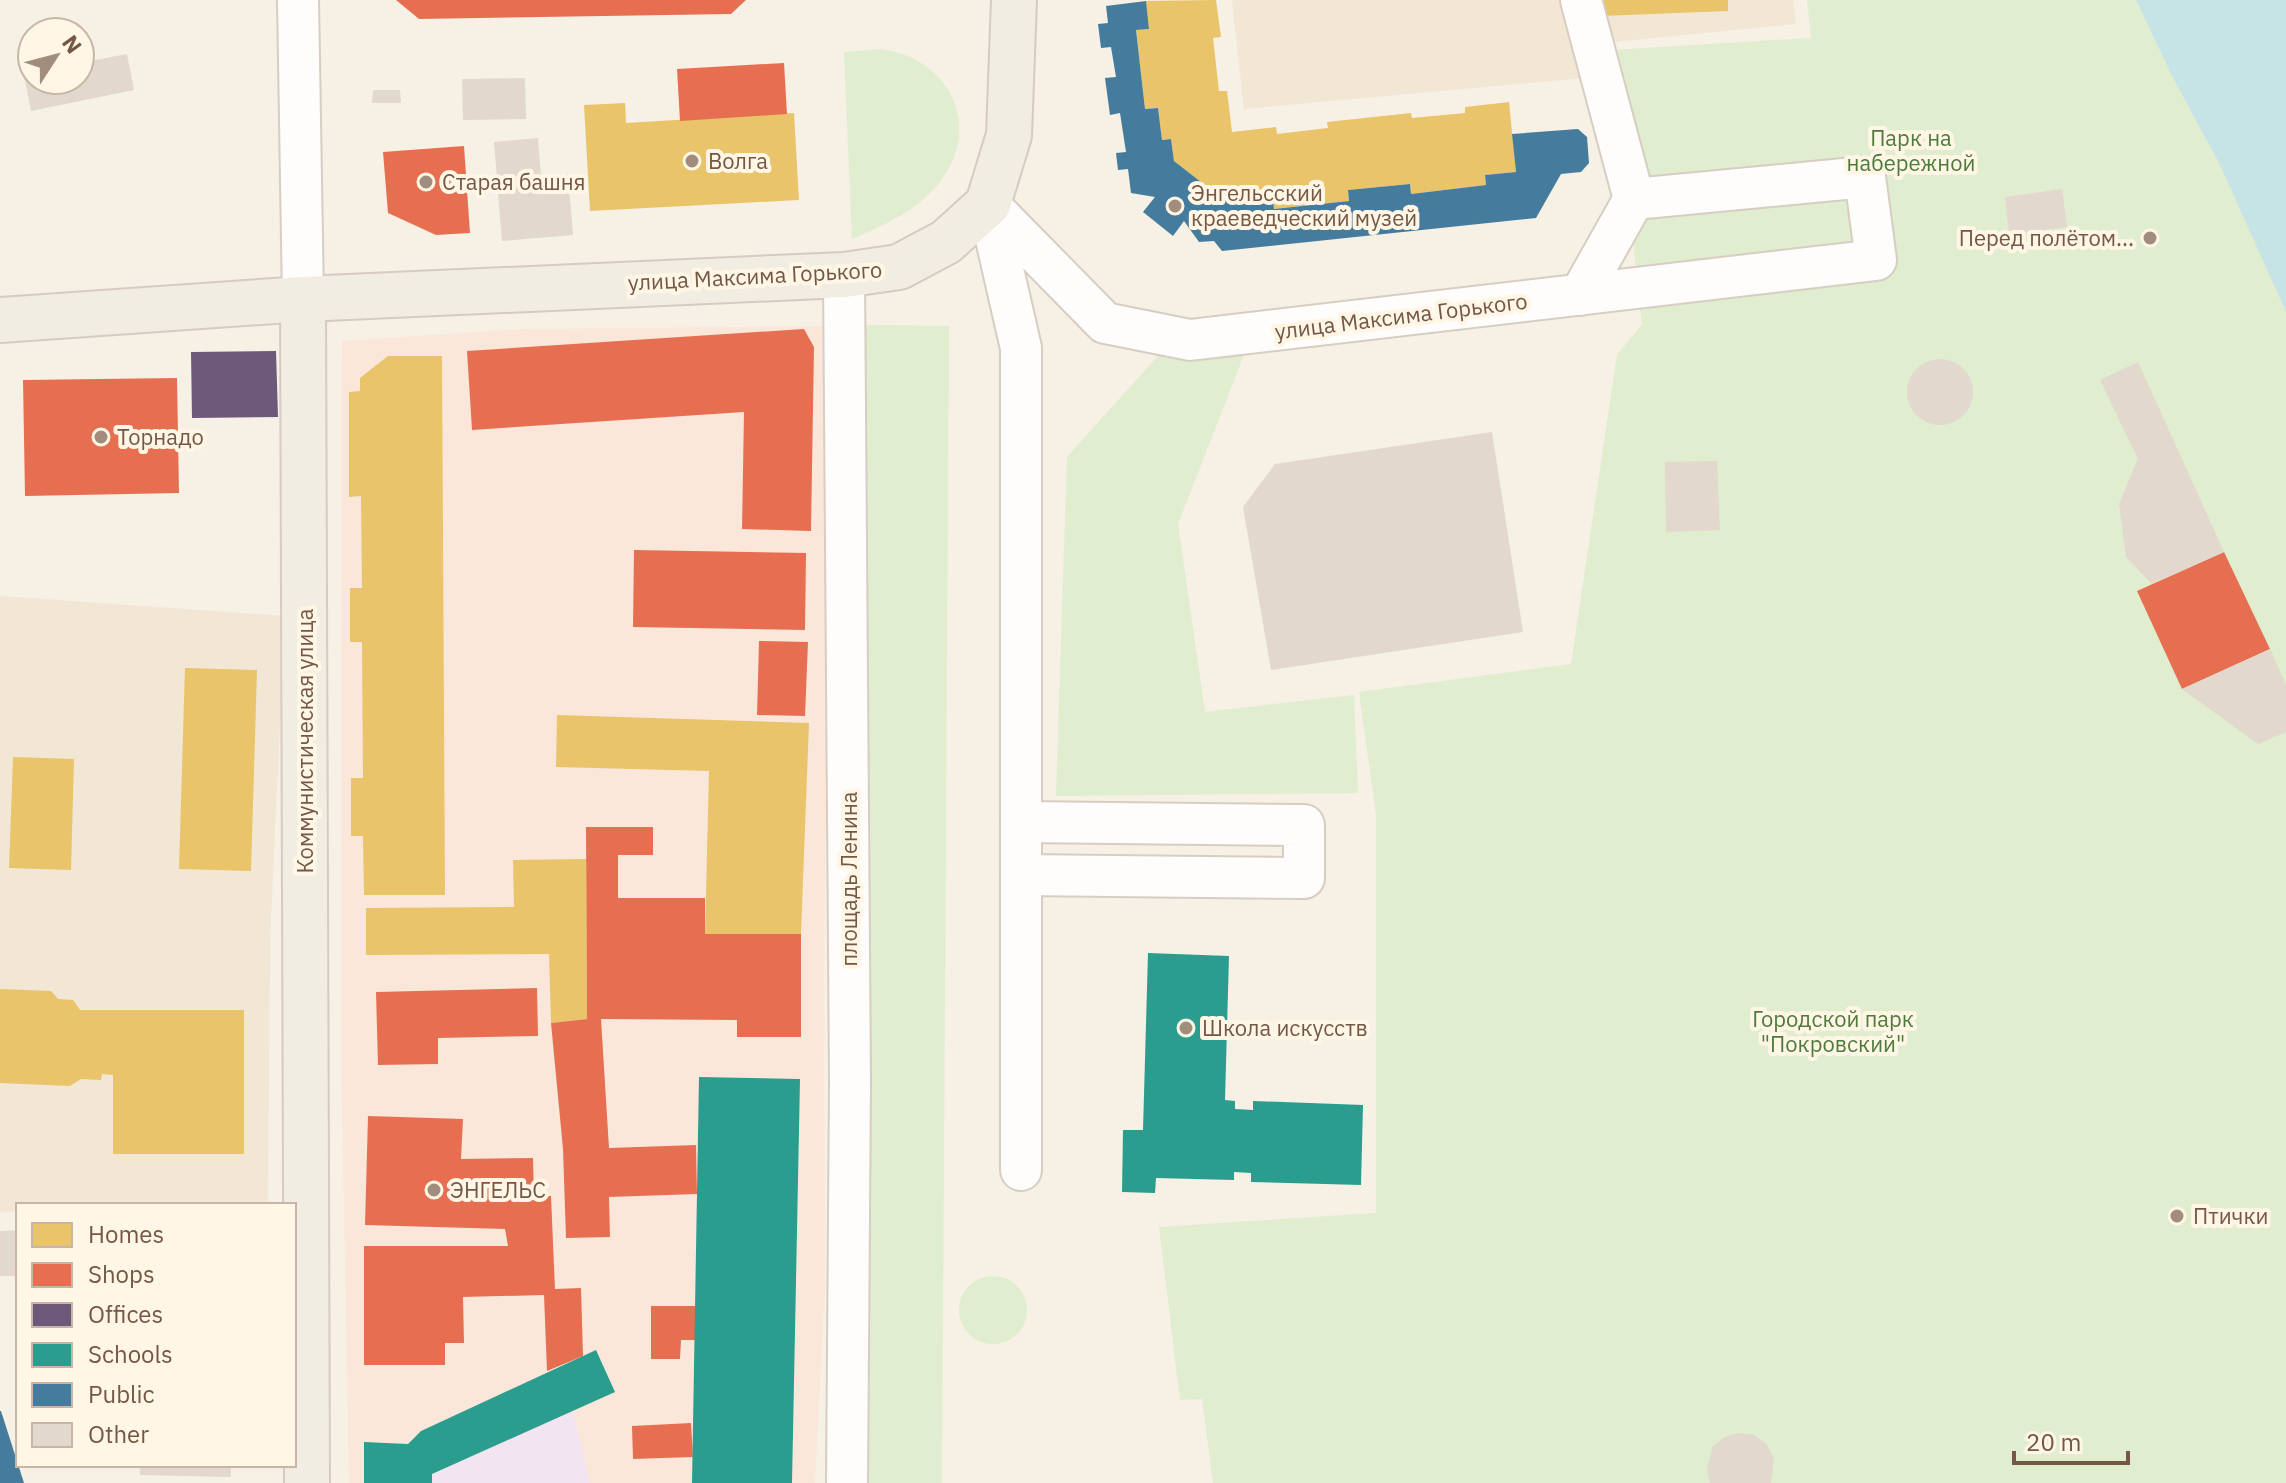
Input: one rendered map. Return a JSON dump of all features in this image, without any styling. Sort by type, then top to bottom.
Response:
[{"type":"main road","points":[[988,204],[1009,135],[1014,0]]},
{"type":"main road","name":"улица Максима Горького","points":[[0,320],[303,299],[844,275],[899,267],[946,242],[988,204]]},
{"type":"main road","name":"Коммунистическая улица","points":[[303,299],[307,1483]]},
{"type":"street","name":"Коммунистическая улица","points":[[298,0],[303,299]]},
{"type":"street","points":[[1580,295],[1634,199],[1581,0]]},
{"type":"street","name":"улица Максима Горького","points":[[988,204],[1105,323],[1190,340],[1876,260],[1865,177],[1634,199]]},
{"type":"street","points":[[988,204],[1021,348],[1021,1170]]},
{"type":"street","name":"площадь Ленина","points":[[844,275],[850,1082],[847,1483]]},
{"type":"street","points":[[1021,822],[1304,825],[1304,878],[1021,875]]},
{"type":"shaded area","points":[[1232,0],[1793,0],[1796,24],[1582,45],[1583,78],[1244,109]]},
{"type":"shaded area","points":[[833,326],[824,943],[825,1288],[815,1483],[349,1483],[341,1052],[342,341],[522,329]]},
{"type":"shaded area","points":[[0,596],[285,616],[270,940],[268,1203],[16,1203],[16,1211],[0,1212]]},
{"type":"shaded area","points":[[573,1411],[590,1483],[432,1483],[432,1474]]},
{"type":"green space","name":"Городской парк \"Покровский\"","points":[[1807,0],[2136,0],[2173,78],[2219,163],[2286,312],[2286,1483],[1213,1483],[1202,1399],[1180,1400],[1159,1227],[1376,1213],[1376,815],[1359,692],[1571,664],[1617,355],[1642,324],[1612,50],[1811,38]]},
{"type":"green space","points":[[879,49],[903,54],[924,65],[940,79],[952,97],[958,117],[959,139],[952,161],[931,193],[899,216],[852,239],[844,52]]},
{"type":"green space","points":[[866,325],[949,326],[942,1483],[859,1483]]},
{"type":"green space","points":[[1249,342],[1178,524],[1205,712],[1354,695],[1358,793],[1056,796],[1067,457],[1166,347]]},
{"type":"green space","points":[[986,1276],[1000,1276],[1012,1281],[1022,1291],[1027,1310],[1022,1329],[1012,1339],[1000,1344],[986,1344],[974,1339],[964,1329],[959,1317],[959,1303],[964,1291],[974,1281]]},
{"type":"water","points":[[2136,0],[2286,0],[2286,312],[2219,163],[2173,78]]},
{"type":"building: Homes","points":[[1216,0],[1221,37],[1213,38],[1219,91],[1227,91],[1232,132],[1276,127],[1277,134],[1328,128],[1327,122],[1411,113],[1412,118],[1465,113],[1465,107],[1509,102],[1516,172],[1485,175],[1486,185],[1411,194],[1410,184],[1348,190],[1349,201],[1274,209],[1273,199],[1239,202],[1237,187],[1210,189],[1174,161],[1171,139],[1162,140],[1158,108],[1145,109],[1136,30],[1149,29],[1146,1]]},
{"type":"building: Homes","points":[[1599,0],[1728,0],[1728,11],[1600,16]]},
{"type":"building: Homes","name":"Волга","points":[[625,103],[626,123],[794,113],[799,200],[590,211],[584,105]]},
{"type":"building: Homes","points":[[388,356],[442,356],[445,895],[364,895],[363,836],[351,836],[351,778],[363,778],[362,642],[350,642],[350,588],[362,588],[361,496],[349,497],[349,392],[360,391],[360,378]]},
{"type":"building: Homes","points":[[185,668],[257,670],[251,871],[179,869]]},
{"type":"building: Homes","points":[[557,715],[809,723],[801,934],[705,934],[709,771],[556,767]]},
{"type":"building: Homes","points":[[13,757],[74,759],[71,870],[9,868]]},
{"type":"building: Homes","points":[[586,859],[587,1019],[551,1023],[549,954],[366,955],[366,908],[514,907],[513,860]]},
{"type":"building: Homes","points":[[0,989],[51,991],[58,999],[73,1000],[80,1010],[244,1010],[244,1154],[113,1154],[113,1075],[102,1074],[101,1080],[81,1079],[70,1086],[0,1083]]},
{"type":"building: Shops","points":[[396,0],[746,0],[731,14],[419,19]]},
{"type":"building: Shops","points":[[784,63],[787,114],[680,121],[677,69]]},
{"type":"building: Shops","name":"Старая башня","points":[[464,146],[470,233],[436,235],[388,213],[383,152]]},
{"type":"building: Shops","points":[[804,329],[814,347],[811,531],[742,529],[744,412],[472,430],[467,351]]},
{"type":"building: Shops","name":"Торнадо","points":[[177,378],[179,493],[25,496],[23,380]]},
{"type":"building: Shops","points":[[634,550],[806,553],[805,630],[633,627]]},
{"type":"building: Shops","points":[[2224,552],[2270,649],[2182,689],[2137,591]]},
{"type":"building: Shops","points":[[759,641],[808,642],[805,716],[757,715]]},
{"type":"building: Shops","points":[[586,827],[653,827],[653,855],[618,855],[618,898],[705,898],[705,934],[801,934],[801,1037],[737,1037],[737,1020],[601,1019],[609,1148],[696,1145],[697,1194],[609,1197],[610,1237],[566,1238],[563,1149],[551,1023],[587,1019]]},
{"type":"building: Shops","points":[[537,988],[538,1036],[438,1038],[438,1064],[378,1065],[376,992]]},
{"type":"building: Shops","points":[[368,1116],[463,1119],[461,1159],[533,1158],[534,1196],[551,1196],[555,1289],[581,1288],[583,1356],[547,1371],[544,1295],[463,1297],[464,1343],[445,1343],[445,1365],[364,1365],[364,1246],[508,1246],[505,1229],[365,1225]]},
{"type":"building: Shops","points":[[651,1306],[695,1306],[695,1340],[681,1340],[680,1359],[651,1359]]},
{"type":"building: Shops","points":[[691,1423],[693,1457],[633,1459],[632,1426]]},
{"type":"building: Offices","points":[[276,351],[278,417],[192,418],[191,352]]},
{"type":"building: Schools","name":"Школа искусств","points":[[1148,953],[1229,956],[1225,1100],[1235,1101],[1235,1109],[1253,1110],[1253,1101],[1363,1105],[1361,1185],[1251,1182],[1251,1173],[1234,1172],[1234,1180],[1156,1178],[1155,1193],[1122,1192],[1123,1130],[1143,1130]]},
{"type":"building: Schools","points":[[699,1077],[800,1079],[792,1483],[692,1483]]},
{"type":"building: Schools","points":[[596,1350],[615,1392],[432,1474],[432,1483],[364,1483],[364,1442],[408,1444],[421,1431]]},
{"type":"building: Public","points":[[1146,1],[1149,29],[1136,30],[1145,109],[1158,108],[1162,140],[1171,139],[1174,161],[1210,189],[1237,187],[1239,202],[1273,199],[1274,209],[1349,201],[1348,190],[1410,184],[1411,194],[1486,185],[1485,175],[1516,172],[1512,134],[1578,129],[1587,137],[1589,163],[1581,172],[1561,174],[1536,218],[1222,251],[1214,241],[1199,242],[1184,221],[1173,236],[1143,212],[1155,197],[1131,193],[1128,169],[1118,170],[1116,153],[1126,152],[1120,113],[1110,115],[1105,78],[1116,77],[1111,47],[1101,48],[1098,24],[1108,23],[1106,6]]},
{"type":"building: Public","points":[[1,1411],[16,1467],[19,1467],[24,1483],[0,1483]]},
{"type":"building: Other","points":[[127,54],[134,90],[31,111],[28,96],[96,96],[96,60]]},
{"type":"building: Other","points":[[525,78],[526,119],[463,120],[462,79]]},
{"type":"building: Other","points":[[373,90],[400,90],[401,103],[372,103]]},
{"type":"building: Other","points":[[538,138],[541,176],[568,174],[573,235],[502,241],[494,142]]},
{"type":"building: Other","points":[[2062,189],[2067,227],[2009,235],[2005,197]]},
{"type":"building: Other","points":[[1940,359],[1953,361],[1963,369],[1971,379],[1971,405],[1963,415],[1953,423],[1940,425],[1927,423],[1917,415],[1909,405],[1907,392],[1909,379],[1917,369],[1927,361]]},
{"type":"building: Other","points":[[2138,362],[2224,552],[2152,584],[2126,557],[2119,504],[2138,459],[2100,380]]},
{"type":"building: Other","points":[[1492,432],[1523,632],[1271,670],[1243,507],[1275,464]]},
{"type":"building: Other","points":[[1717,461],[1720,530],[1666,532],[1665,462]]},
{"type":"building: Other","points":[[2270,649],[2286,685],[2286,732],[2258,744],[2182,689]]},
{"type":"building: Other","points":[[16,1230],[16,1276],[0,1276],[0,1231]]},
{"type":"building: Other","points":[[1738,1433],[1754,1435],[1766,1444],[1774,1458],[1771,1483],[1710,1483],[1707,1469],[1713,1446],[1723,1438]]},
{"type":"building: Other","points":[[140,1467],[231,1467],[231,1477],[140,1475]]},
{"type":"place","name":"Волга","points":[[692,161]]},
{"type":"place","name":"Старая башня","points":[[426,182]]},
{"type":"place","name":"Энгельсский краеведческий музей","points":[[1175,206]]},
{"type":"place","name":"Перед полётом...","points":[[2150,238]]},
{"type":"place","name":"Торнадо","points":[[101,437]]},
{"type":"place","name":"Школа искусств","points":[[1186,1028]]},
{"type":"place","name":"ЭНГЕЛЬС","points":[[434,1190]]},
{"type":"place","name":"Птички","points":[[2177,1216]]},
{"type":"park label","name":"Парк на набережной","points":[[1911,150]]}]
